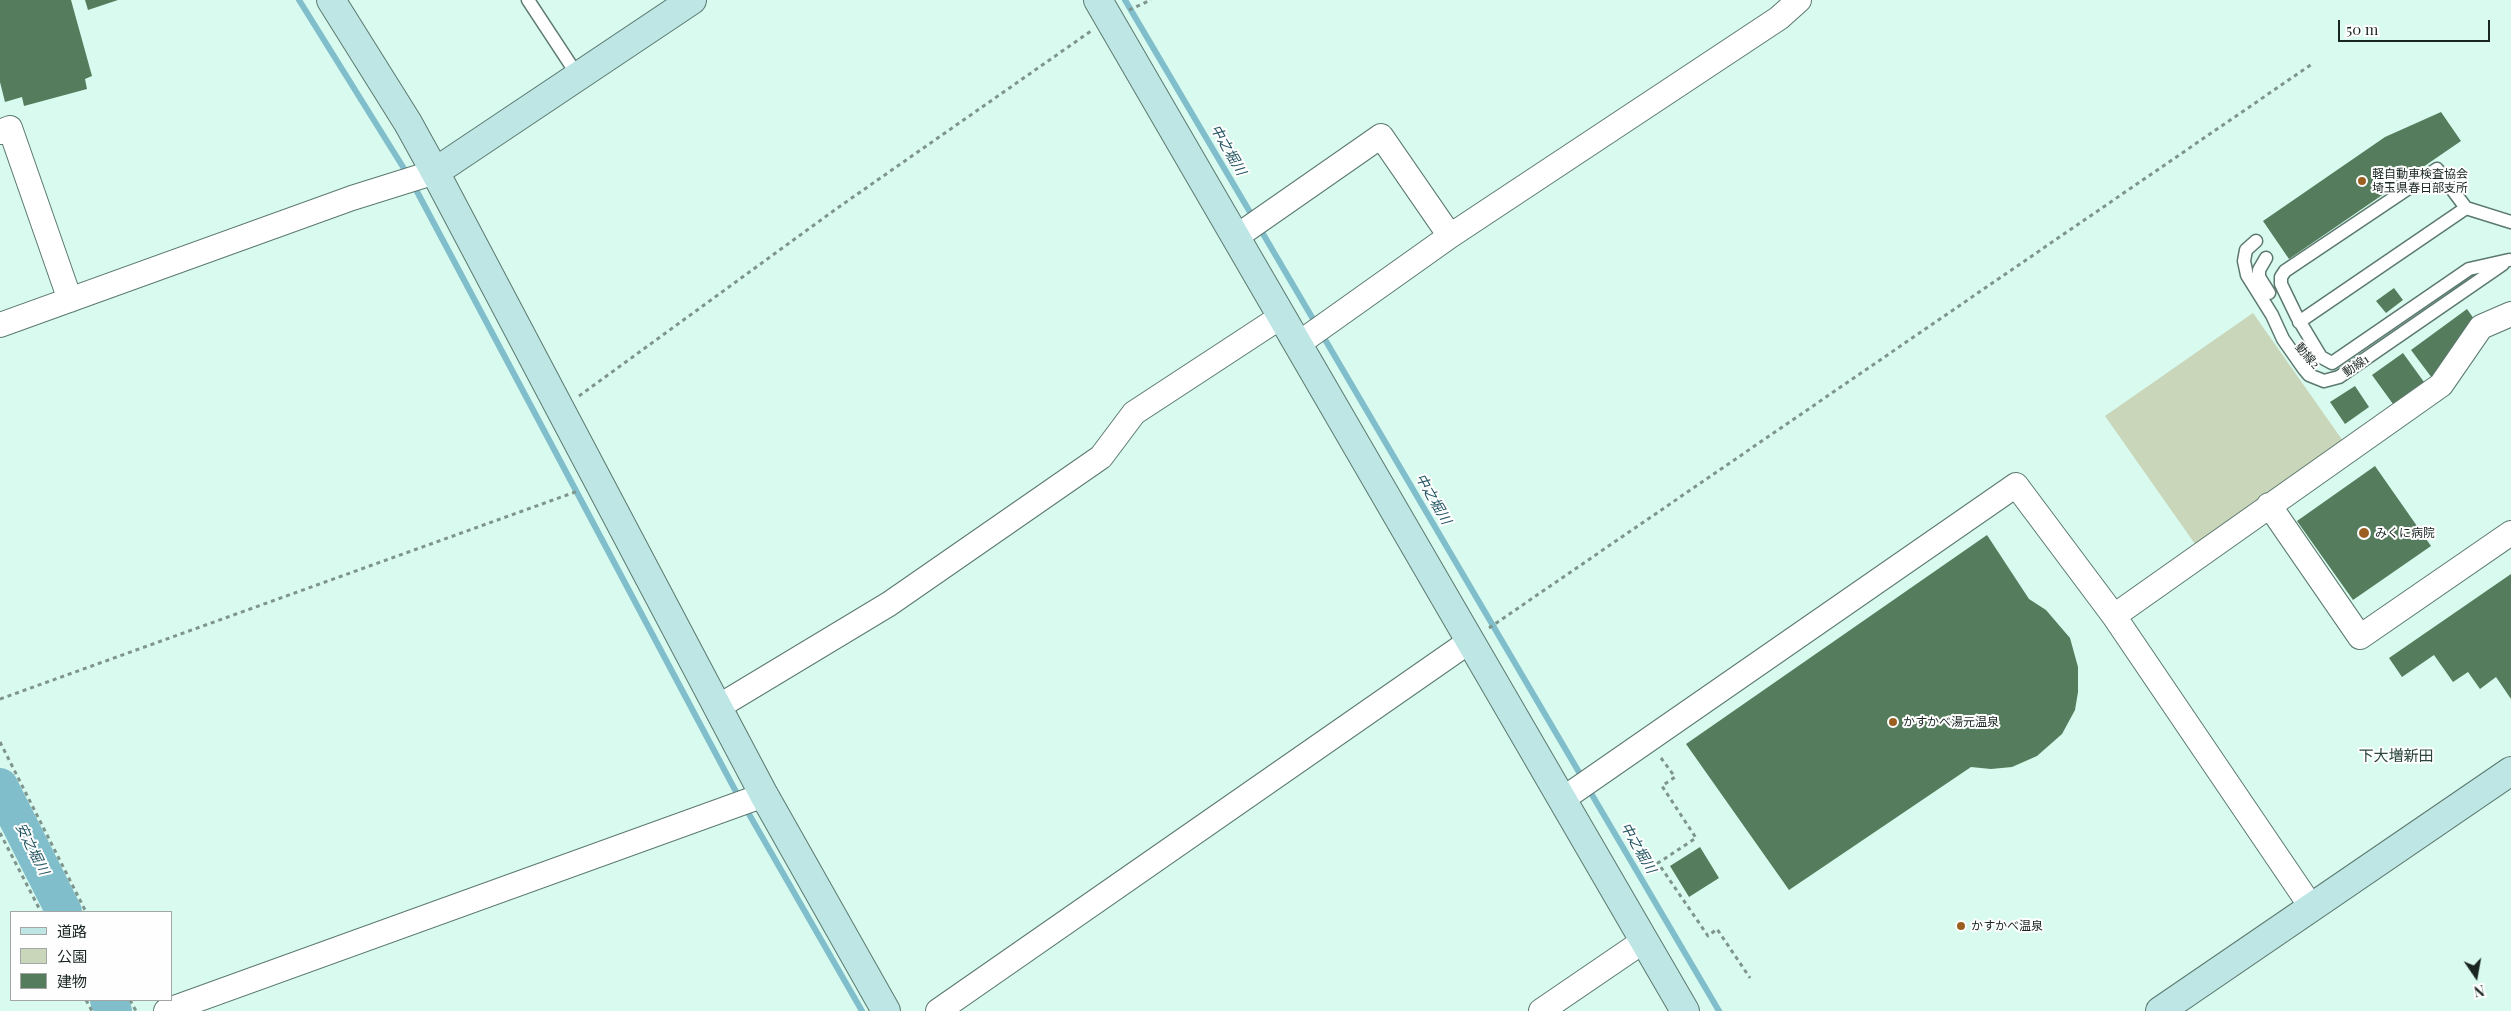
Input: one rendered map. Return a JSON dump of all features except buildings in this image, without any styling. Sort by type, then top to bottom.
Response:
[{"type":"street","points":[[331,0],[408,123],[429,174],[561,409],[718,707],[760,797],[886,1011]]},
{"type":"street","points":[[0,325],[429,174],[692,0]]},
{"type":"street","points":[[1298,344],[1450,236],[1770,24],[1799,0]]},
{"type":"street","points":[[1104,9],[1470,641],[1568,795],[1685,1011]]},
{"type":"street","points":[[0,132],[10,128],[70,300]]},
{"type":"street","points":[[1236,237],[1381,136],[1450,236]]},
{"type":"street","points":[[2114,616],[2441,385],[2481,327],[2511,314]]},
{"type":"street","points":[[718,707],[889,604],[1101,457],[1134,413],[1282,316]]},
{"type":"street","points":[[1568,795],[2016,485],[2114,616],[2312,908]]},
{"type":"street","points":[[2269,505],[2360,637],[2511,533]]},
{"type":"street","points":[[938,1011],[1470,641]]},
{"type":"street","points":[[2160,1011],[2511,771]]},
{"type":"street","points":[[166,1011],[760,797]]},
{"type":"street","points":[[1541,1011],[1645,940]]},
{"type":"lane","points":[[528,0],[578,76]]},
{"type":"lane","points":[[2510,260],[2469,269],[2332,363],[2321,357],[2299,322],[2281,284],[2281,277],[2285,271],[2437,169],[2466,208],[2511,222]]},
{"type":"lane","points":[[2299,322],[2466,208]]},
{"type":"lane","name":"動線1","points":[[2256,241],[2246,250],[2244,261],[2247,275],[2272,315],[2283,339],[2304,369],[2309,375],[2324,381],[2340,377],[2476,279]]},
{"type":"lane","name":"動線2","points":[[2266,258],[2259,270],[2259,277],[2274,300],[2288,332],[2316,369],[2330,373],[2335,372],[2476,279]]},
{"type":"lane","points":[[2476,279],[2510,260]]},
{"type":"path","points":[[561,409],[836,209],[1104,9]]},
{"type":"path","points":[[1470,641],[2312,64]]},
{"type":"path","points":[[0,699],[563,496]]},
{"type":"path","points":[[1648,740],[1675,777],[1662,786],[1696,838],[1658,863],[1708,936],[1718,929],[1750,978]]},
{"type":"path","points":[[0,742],[85,911]]},
{"type":"path","points":[[0,833],[40,911]]},
{"type":"green space","points":[[2253,313],[2343,441],[2195,544],[2105,416]]},
{"type":"waterway","points":[[299,0],[408,175]]},
{"type":"waterway","name":"中之堀川","points":[[1125,0],[1254,219]]},
{"type":"waterway","points":[[413,184],[734,788],[862,1011]]},
{"type":"waterway","name":"中之堀川","points":[[1259,227],[1583,779]]},
{"type":"waterway","name":"安之堀川","points":[[0,786],[63,911]]},
{"type":"waterway","name":"中之堀川","points":[[1588,788],[1719,1011]]},
{"type":"waterway","name":"安之堀川","points":[[109,1001],[114,1011]]},
{"type":"place","name":"軽自動車検査協会 埼玉県春日部支所","points":[[2362,181]]},
{"type":"place","name":"みくに病院","points":[[2364,533]]},
{"type":"place","name":"かすかべ湯元温泉","points":[[1893,722]]},
{"type":"place","name":"かすかべ温泉","points":[[1961,926]]},
{"type":"district","name":"下大増新田","points":[[2396,756]]}]
